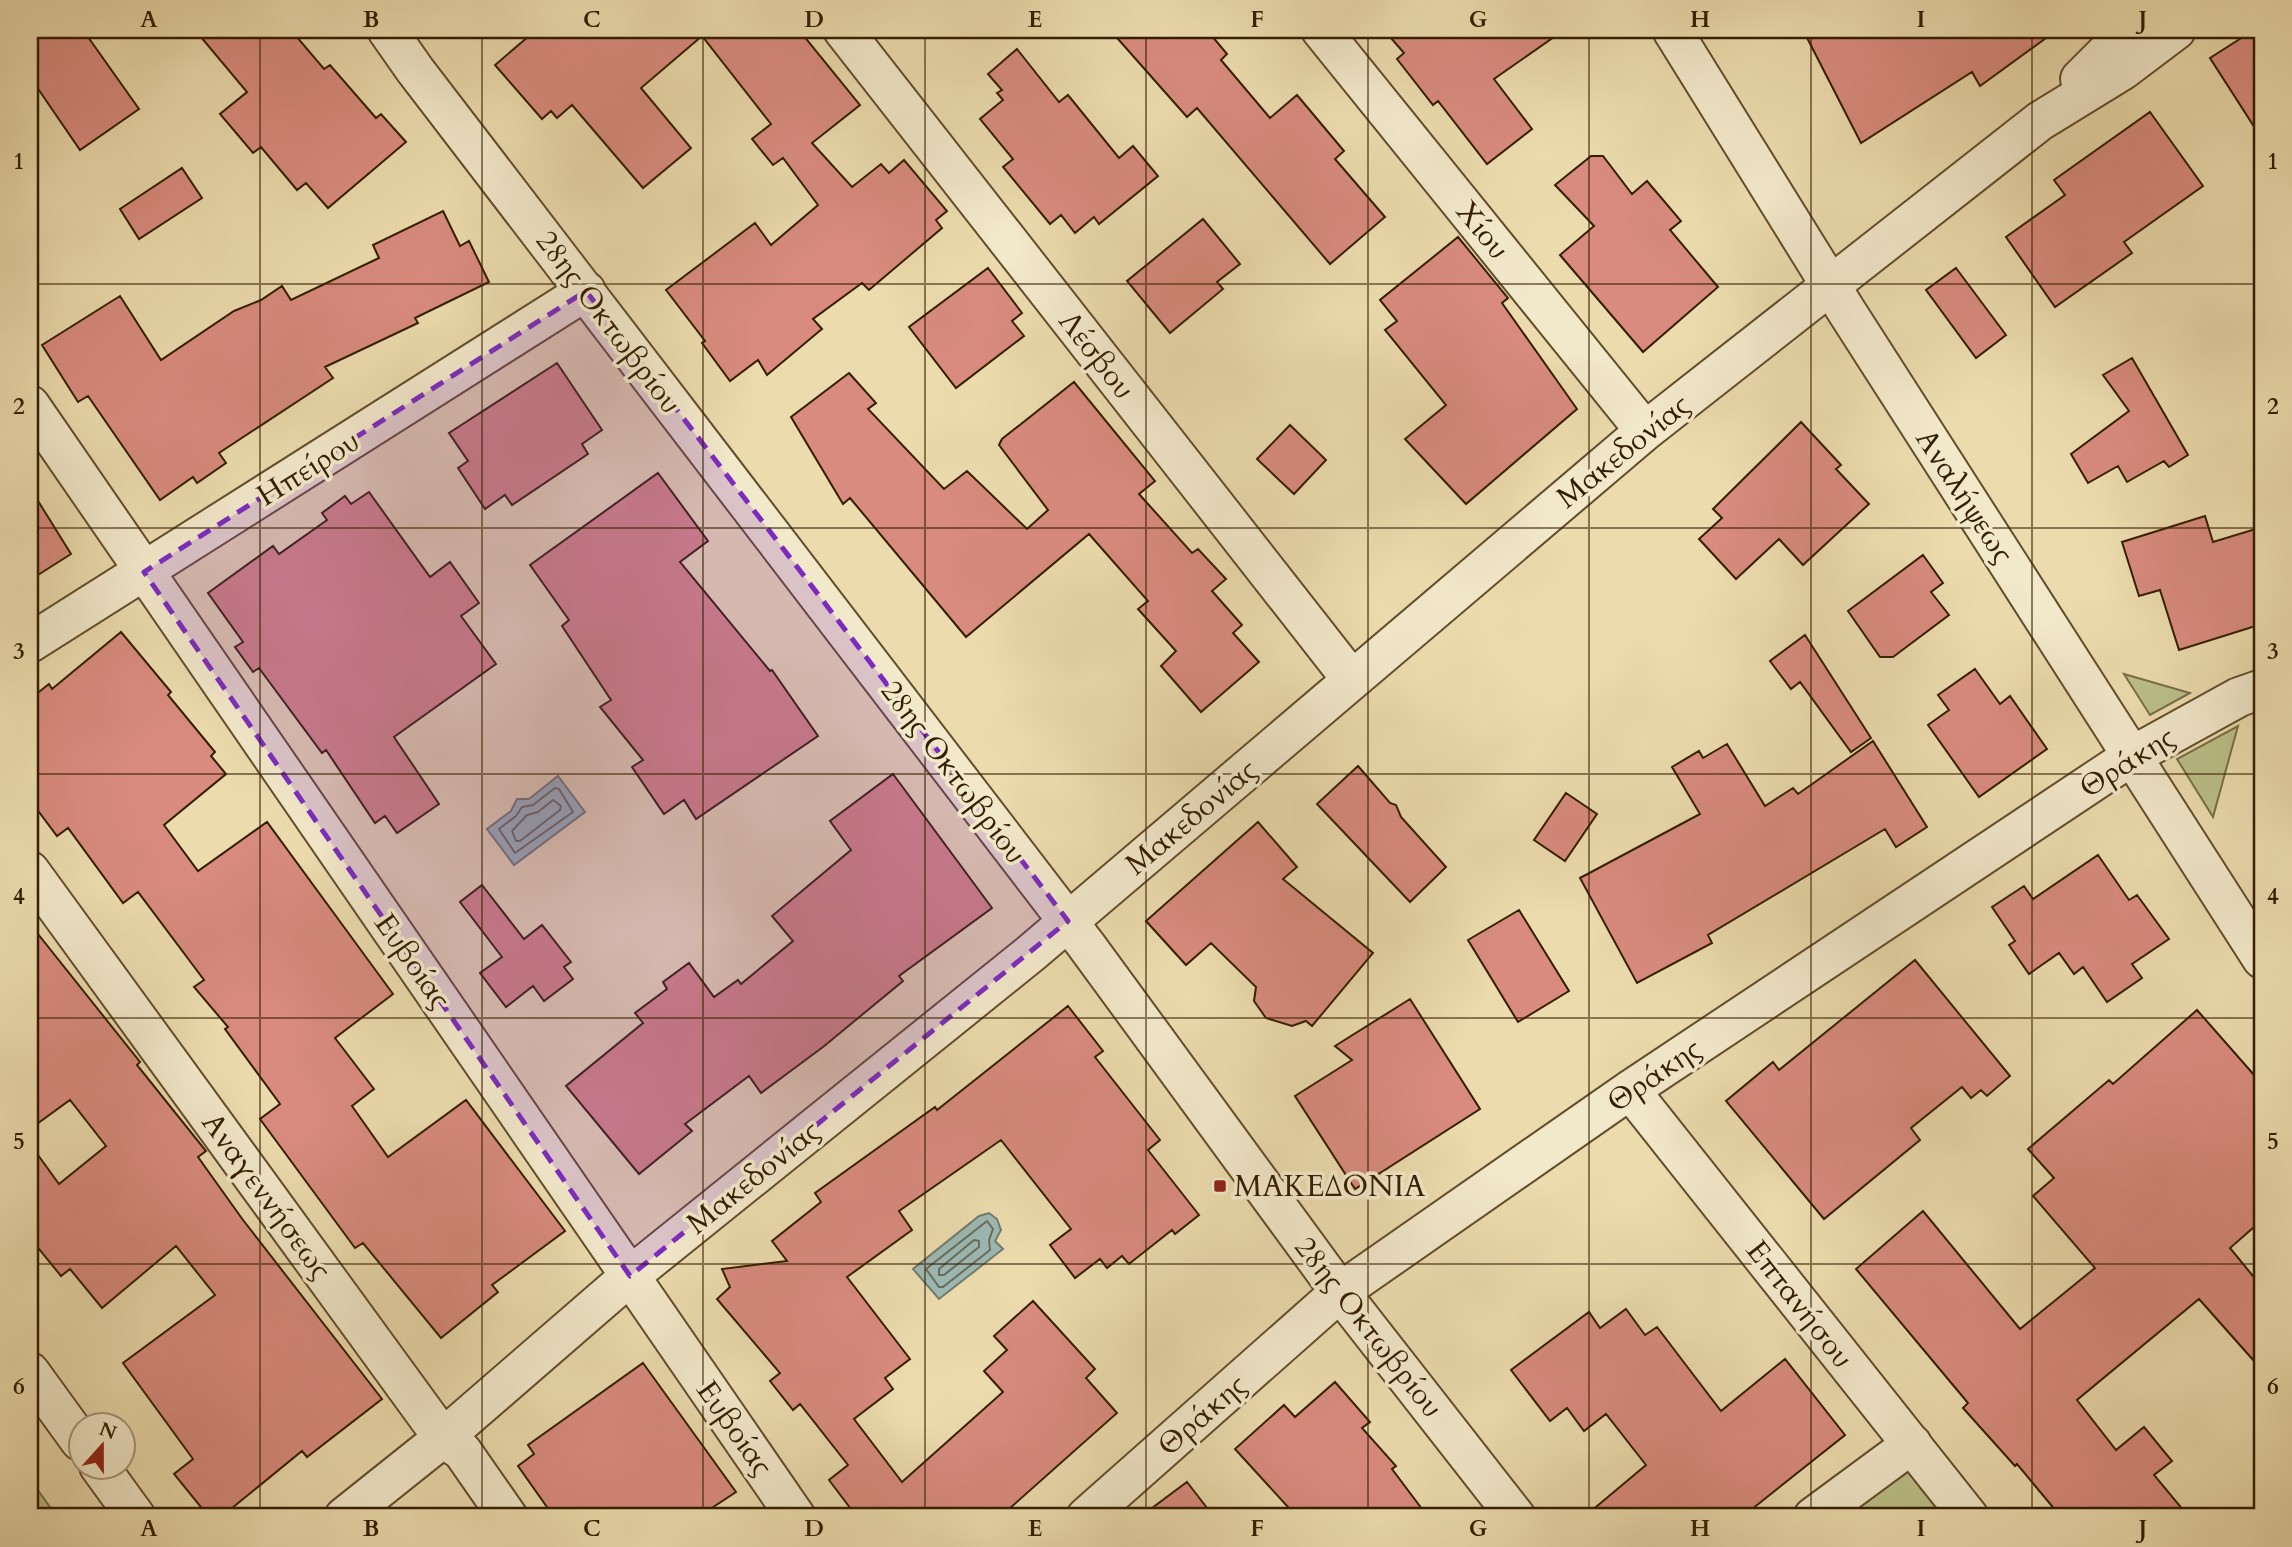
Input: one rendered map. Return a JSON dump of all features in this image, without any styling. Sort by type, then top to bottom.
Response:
[{"type":"street","name":"28ης Οκτωβρίου","points":[[387,30],[1068,921],[1340,1292],[1516,1517]]},
{"type":"street","name":"Λέσβου","points":[[843,30],[1352,680]]},
{"type":"street","name":"Χίου","points":[[1321,30],[1644,431]]},
{"type":"street","name":"Αναλήψεως","points":[[1672,30],[1832,287],[2262,959]]},
{"type":"street","name":"Μακεδονίας","points":[[2040,121],[2129,30]]},
{"type":"street","name":"Μακεδονίας","points":[[344,1517],[443,1438],[630,1276],[1068,921],[1644,431],[1832,287],[2040,121],[2123,70],[2176,30]]},
{"type":"street","name":"Ηπείρου","points":[[30,643],[586,291]]},
{"type":"street","name":"Ευβοίας","points":[[30,405],[796,1517]]},
{"type":"street","name":"Θράκης","points":[[1086,1517],[1340,1292],[1630,1090],[2132,756],[2239,697],[2262,689]]},
{"type":"street","name":"Αναγεννήσεως","points":[[30,871],[443,1438],[462,1451],[508,1517]]},
{"type":"street","name":"Επτανήσου","points":[[1630,1090],[1969,1517]]},
{"type":"street","points":[[30,1372],[66,1422]]},
{"type":"street","points":[[1813,1517],[1912,1444]]},
{"type":"street","points":[[109,1480],[136,1517]]},
{"type":"highlighted area","points":[[586,291],[1068,921],[630,1276],[144,572]]},
{"type":"green space","points":[[2124,674],[2190,693],[2150,715]]},
{"type":"green space","points":[[2238,726],[2213,817],[2177,759]]},
{"type":"green space","points":[[1911,1466],[1952,1517],[1842,1517]]},
{"type":"green space","points":[[30,1479],[57,1517],[30,1517]]},
{"type":"water","points":[[558,776],[585,812],[514,865],[487,829],[511,811],[517,799],[529,799]]},
{"type":"water","points":[[989,1213],[997,1219],[1001,1230],[995,1241],[1003,1249],[939,1299],[913,1269],[979,1216]]},
{"type":"building","points":[[30,30],[83,30],[139,109],[80,150],[30,77]]},
{"type":"building","points":[[195,30],[291,30],[324,69],[330,65],[376,118],[381,114],[406,142],[328,208],[306,183],[297,190],[261,147],[253,153],[220,114],[247,92]]},
{"type":"building","points":[[536,30],[799,30],[860,105],[812,143],[852,187],[881,164],[889,173],[904,160],[947,211],[936,220],[942,228],[869,290],[862,283],[813,319],[822,329],[767,375],[758,360],[730,381],[702,343],[705,341],[666,290],[755,223],[771,245],[818,205],[783,158],[773,165],[752,139],[771,124],[702,36],[641,88],[691,148],[643,188],[572,105],[557,118],[551,111],[542,119],[495,65]]},
{"type":"building","points":[[1110,30],[1207,30],[1227,54],[1221,60],[1270,118],[1297,95],[1344,151],[1335,159],[1385,217],[1330,264],[1197,108],[1187,117]]},
{"type":"building","points":[[1384,30],[1564,30],[1494,79],[1532,129],[1487,164],[1438,101],[1433,105],[1397,59],[1404,53]]},
{"type":"building","points":[[1803,30],[2057,30],[1980,86],[1972,72],[1861,143]]},
{"type":"building","points":[[2254,30],[2262,30],[2262,139],[2210,58]]},
{"type":"building","points":[[1017,49],[1059,102],[1068,95],[1119,158],[1133,146],[1158,176],[1099,224],[1094,217],[1075,233],[1061,215],[1050,224],[1003,167],[1013,159],[980,119],[1003,100],[997,93],[1002,90],[988,74]]},
{"type":"building","points":[[2150,112],[2203,186],[2124,242],[2132,253],[2055,307],[2006,237],[2065,195],[2054,180]]},
{"type":"building","points":[[1591,156],[1603,156],[1632,194],[1647,181],[1681,221],[1670,230],[1718,287],[1643,352],[1560,255],[1594,226],[1555,185]]},
{"type":"building","points":[[182,168],[202,198],[139,239],[120,209]]},
{"type":"building","points":[[443,211],[460,246],[469,241],[489,282],[415,318],[418,323],[325,367],[333,378],[219,453],[226,463],[197,483],[193,477],[160,500],[88,396],[78,402],[42,345],[120,296],[161,360],[234,311],[261,300],[282,286],[291,300],[379,258],[373,245]]},
{"type":"building","points":[[1203,219],[1240,264],[1217,282],[1223,289],[1170,333],[1127,281]]},
{"type":"building","points":[[1458,237],[1508,298],[1502,303],[1577,409],[1466,504],[1405,439],[1446,405],[1385,330],[1397,321],[1380,300]]},
{"type":"building","points":[[988,268],[1022,313],[1012,321],[1024,336],[956,388],[909,327]]},
{"type":"building","points":[[1956,268],[2006,335],[1976,358],[1926,290]]},
{"type":"building","points":[[2132,358],[2188,455],[2169,467],[2164,461],[2127,482],[2118,466],[2088,483],[2071,454],[2129,411],[2103,375]]},
{"type":"building","points":[[557,363],[602,430],[582,444],[588,454],[512,505],[505,495],[485,509],[458,468],[468,461],[449,433]]},
{"type":"building","points":[[849,373],[876,403],[868,409],[944,489],[967,471],[1027,529],[1048,510],[999,445],[1002,439],[1074,382],[1155,481],[1139,494],[1192,553],[1198,549],[1226,579],[1212,591],[1242,625],[1233,633],[1259,662],[1201,712],[1161,666],[1176,651],[1138,609],[1148,601],[1089,534],[966,637],[850,498],[843,504],[791,417]]},
{"type":"building","points":[[1801,422],[1841,465],[1836,469],[1869,504],[1803,565],[1779,539],[1736,579],[1699,539],[1722,518],[1713,509]]},
{"type":"building","points":[[1290,425],[1326,460],[1294,494],[1257,459]]},
{"type":"building","points":[[658,473],[708,541],[680,562],[770,671],[772,670],[818,736],[696,819],[684,800],[664,814],[632,767],[643,760],[600,707],[611,700],[562,626],[569,620],[530,565]]},
{"type":"building","points":[[30,488],[71,554],[30,580]]},
{"type":"building","points":[[369,492],[430,577],[450,562],[479,603],[461,616],[496,664],[394,737],[439,804],[397,833],[385,816],[375,823],[326,750],[322,753],[259,668],[253,672],[235,647],[243,642],[208,593],[273,546],[279,554],[327,520],[322,513],[345,496],[351,504]]},
{"type":"building","points":[[2205,516],[2213,542],[2262,527],[2262,624],[2179,650],[2160,590],[2139,596],[2122,542]]},
{"type":"building","points":[[1923,555],[1943,583],[1931,592],[1949,615],[1893,657],[1880,657],[1848,611]]},
{"type":"building","points":[[121,632],[171,692],[168,695],[215,752],[211,756],[226,774],[164,825],[198,871],[267,822],[393,994],[335,1038],[374,1089],[352,1106],[388,1157],[466,1100],[565,1231],[492,1285],[498,1292],[441,1338],[363,1243],[355,1248],[260,1119],[280,1104],[225,1029],[228,1027],[194,987],[204,980],[138,892],[123,903],[68,828],[57,836],[30,800],[30,699],[49,684],[52,689]]},
{"type":"building","points":[[1805,635],[1871,738],[1851,752],[1800,682],[1791,689],[1770,661]]},
{"type":"building","points":[[1975,669],[2000,704],[2010,696],[2047,749],[1979,797],[1928,725],[1949,710],[1938,695]]},
{"type":"building","points":[[1873,741],[1927,827],[1896,847],[1885,829],[1708,935],[1712,943],[1637,983],[1580,878],[1700,814],[1672,767],[1699,751],[1703,758],[1727,744],[1765,806],[1793,788],[1798,794]]},
{"type":"building","points":[[1358,766],[1390,803],[1396,805],[1401,817],[1446,867],[1410,902],[1317,804]]},
{"type":"building","points":[[893,774],[992,908],[899,976],[903,981],[823,1047],[761,1093],[749,1076],[685,1124],[692,1131],[639,1174],[566,1086],[643,1023],[635,1013],[667,989],[663,982],[689,963],[714,997],[738,980],[741,984],[793,941],[772,916],[851,850],[830,821]]},
{"type":"building","points":[[1566,793],[1597,814],[1565,861],[1534,840]]},
{"type":"building","points":[[1258,822],[1297,867],[1283,879],[1373,953],[1312,1026],[1306,1021],[1292,1026],[1266,1018],[1254,1001],[1256,987],[1211,943],[1186,965],[1146,921]]},
{"type":"building","points":[[2098,855],[2129,900],[2137,895],[2169,939],[2132,964],[2142,978],[2107,1002],[2083,967],[2074,974],[2059,953],[2029,974],[2009,945],[2015,941],[1992,907],[2024,886],[2033,899]]},
{"type":"building","points":[[482,885],[524,939],[542,925],[571,962],[564,967],[573,979],[544,1001],[533,986],[506,1007],[480,973],[502,957],[460,902]]},
{"type":"building","points":[[1519,910],[1569,991],[1518,1022],[1468,940]]},
{"type":"building","points":[[30,924],[140,1062],[137,1065],[206,1151],[198,1157],[243,1220],[382,1399],[307,1457],[302,1451],[221,1517],[209,1517],[174,1474],[193,1459],[123,1363],[215,1295],[176,1246],[102,1308],[70,1269],[61,1276],[30,1238],[30,1144],[59,1184],[106,1146],[70,1100],[30,1129]]},
{"type":"building","points":[[1915,960],[2010,1076],[1987,1096],[1981,1090],[1971,1098],[1962,1087],[1911,1128],[1920,1140],[1824,1219],[1726,1101],[1773,1062],[1779,1070]]},
{"type":"building","points":[[1410,999],[1480,1109],[1355,1189],[1295,1096],[1352,1060],[1335,1046]]},
{"type":"building","points":[[1068,1006],[1103,1051],[1095,1057],[1160,1140],[1148,1150],[1199,1215],[1175,1234],[1172,1230],[1129,1264],[1122,1256],[1107,1268],[1100,1259],[1075,1278],[1050,1245],[1071,1229],[1001,1140],[899,1211],[912,1230],[847,1277],[910,1359],[885,1378],[893,1389],[854,1419],[902,1482],[1003,1392],[984,1371],[1007,1350],[994,1336],[1033,1301],[1095,1369],[1086,1378],[1117,1413],[1000,1517],[857,1517],[829,1480],[848,1465],[800,1404],[793,1410],[770,1381],[780,1373],[717,1299],[730,1287],[722,1269],[787,1261],[772,1241],[821,1202],[815,1193],[935,1107],[937,1110]]},
{"type":"building","points":[[2197,1010],[2262,1084],[2262,1220],[2230,1248],[2262,1287],[2262,1370],[2199,1299],[2077,1400],[2116,1450],[2144,1427],[2172,1461],[2154,1475],[2189,1517],[2061,1517],[2017,1464],[2015,1466],[1963,1408],[1968,1403],[1856,1269],[1923,1211],[2020,1329],[2095,1268],[2033,1196],[2054,1178],[2028,1149],[2109,1080],[2113,1084]]},
{"type":"building","points":[[1626,1309],[1645,1335],[1657,1327],[1721,1411],[1785,1359],[1845,1435],[1742,1517],[1584,1517],[1646,1465],[1606,1414],[1584,1431],[1567,1408],[1550,1421],[1511,1370],[1589,1312],[1600,1328]]},
{"type":"building","points":[[643,1363],[736,1492],[698,1517],[554,1517],[518,1466],[534,1454],[528,1445]]},
{"type":"building","points":[[1335,1382],[1370,1422],[1362,1428],[1396,1466],[1392,1469],[1428,1517],[1297,1517],[1235,1449],[1284,1405],[1295,1417]]},
{"type":"building","points":[[1187,1482],[1214,1517],[1140,1517]]},
{"type":"place","name":"ΜΑΚΕΔΟΝΙΑ","points":[[1220,1186]]}]
